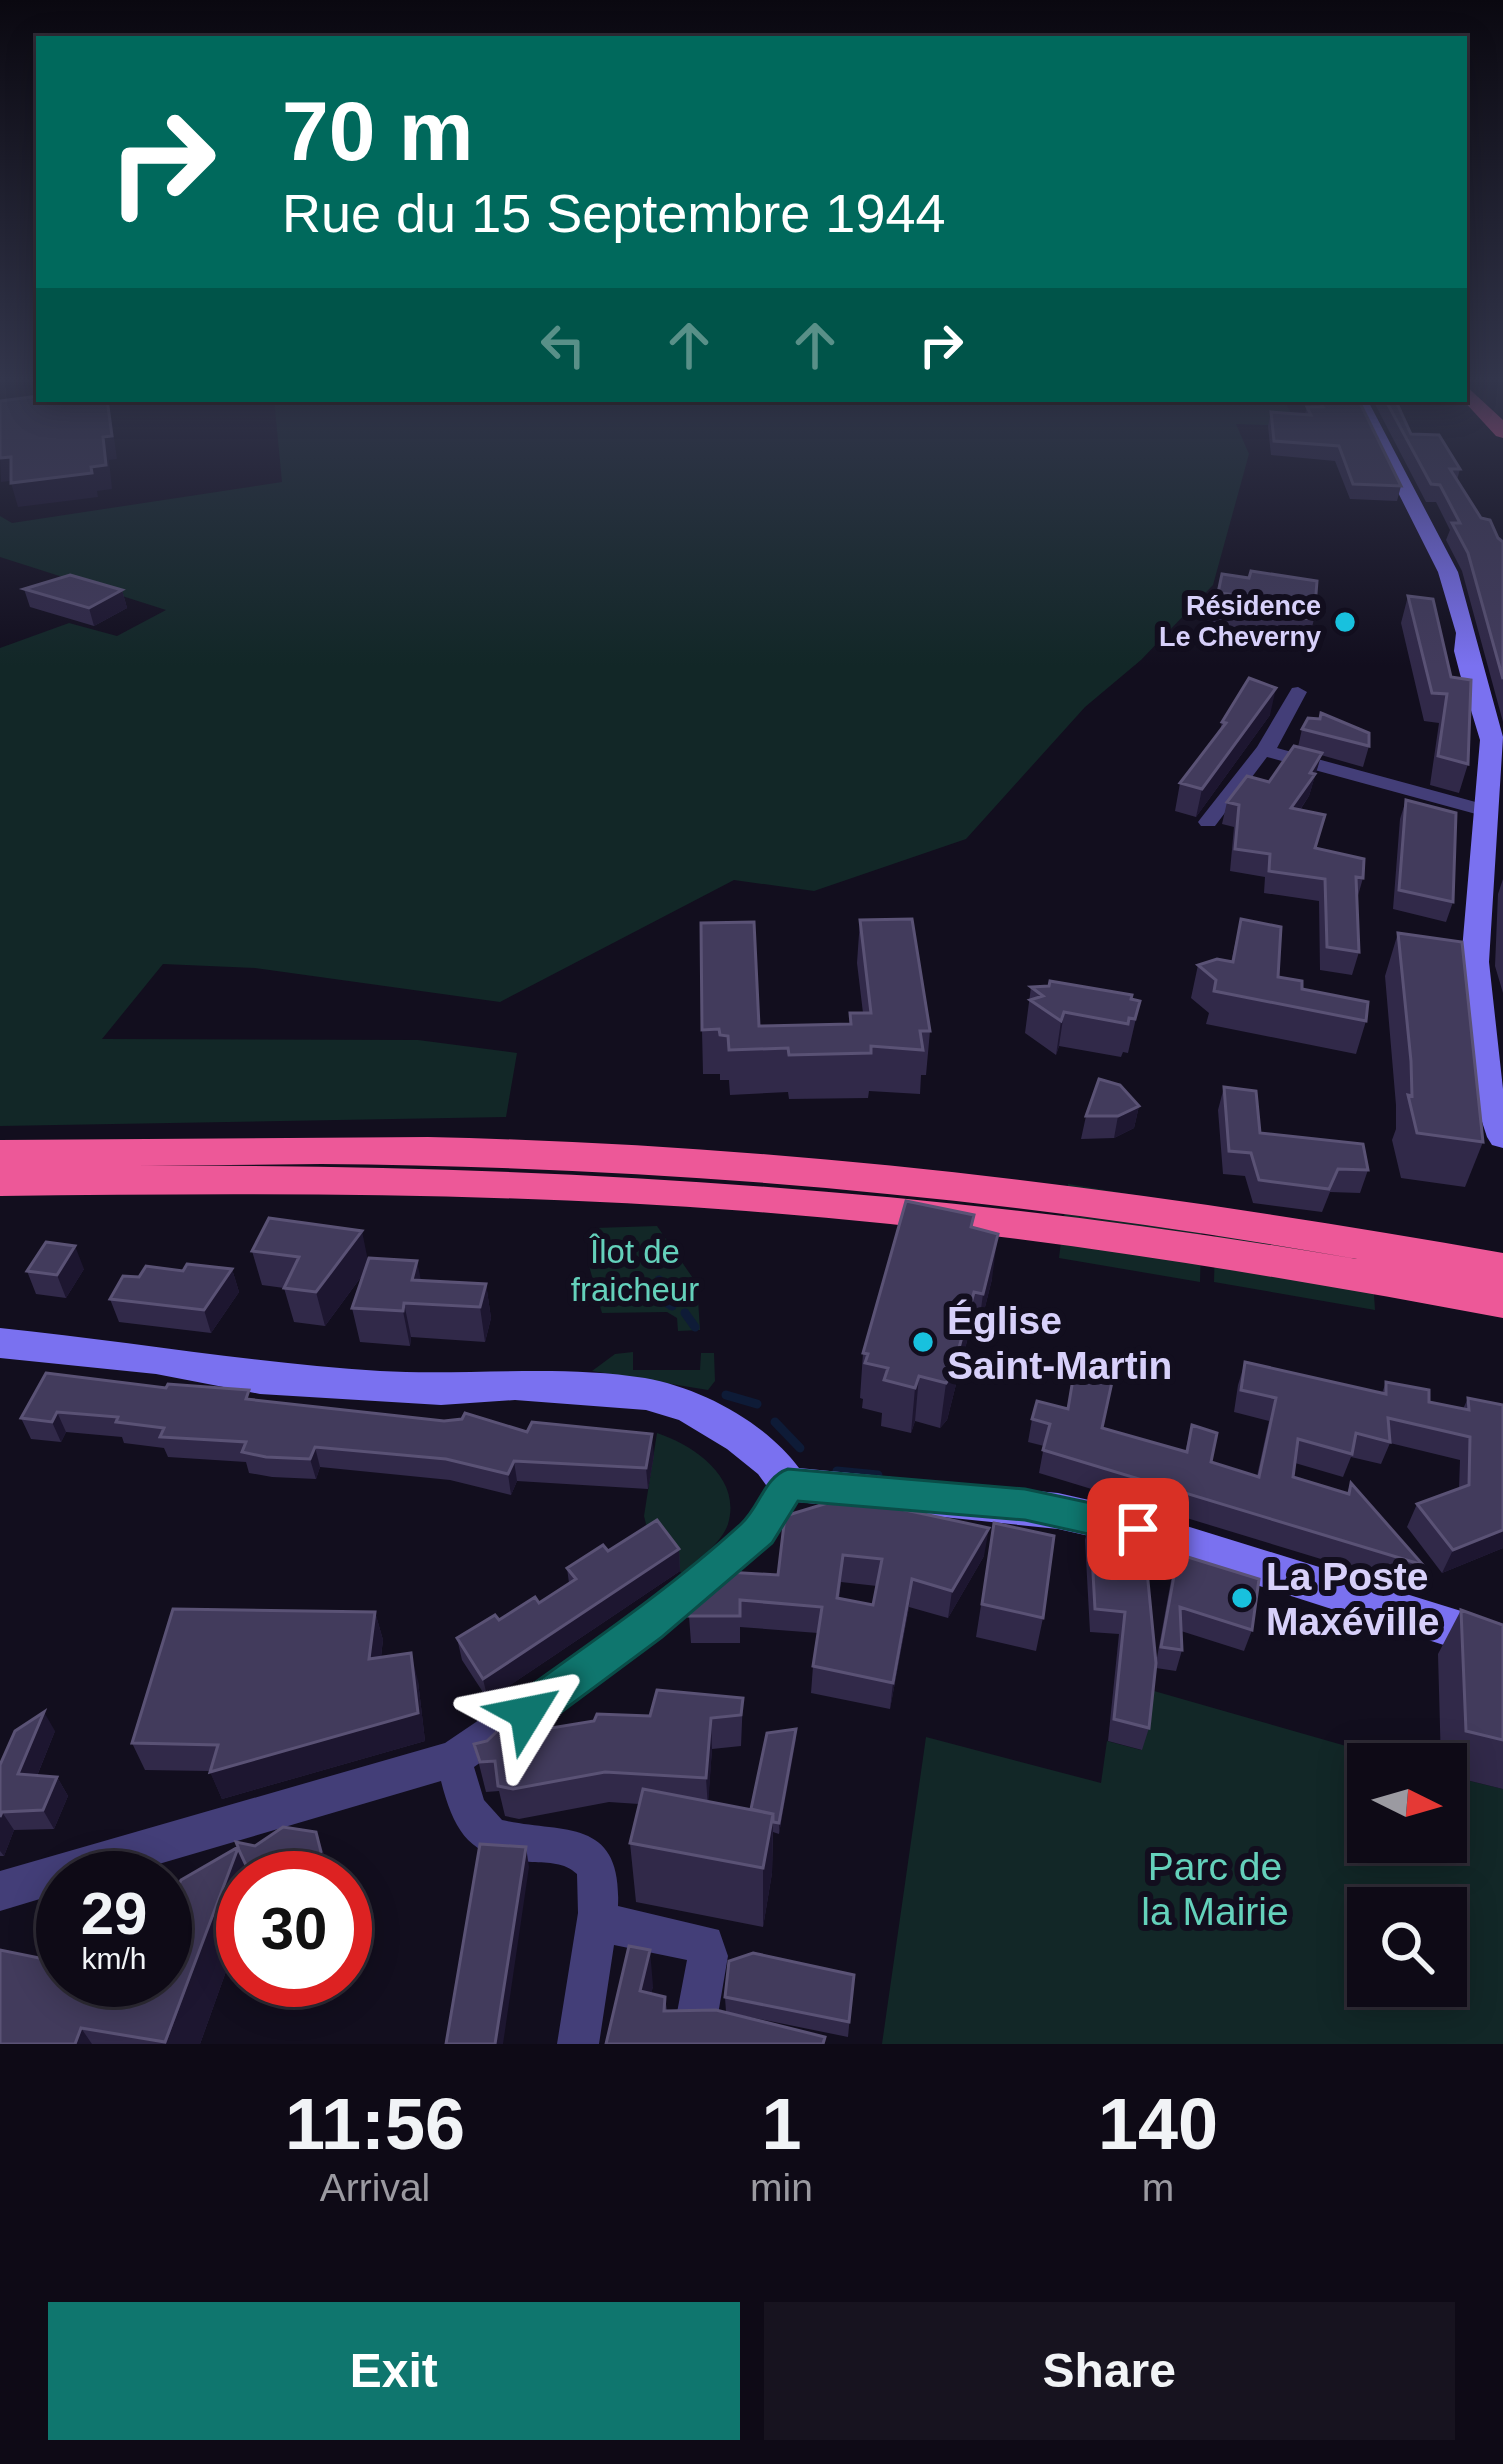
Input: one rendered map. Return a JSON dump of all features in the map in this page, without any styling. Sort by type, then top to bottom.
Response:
[{"type":"highway","points":[[0,1154],[418,1151],[1334,1239],[1503,1269]]},
{"type":"highway","points":[[0,1182],[254,1177],[853,1190],[1503,1301]]},
{"type":"street","points":[[1400,475],[1441,556],[1466,626],[1467,658],[1492,740],[1477,1000],[1485,1082],[1503,1137]]},
{"type":"street","points":[[1268,752],[1267,742],[1298,692]]},
{"type":"street","points":[[1208,822],[1261,752],[1487,811]]},
{"type":"street","points":[[0,1343],[156,1359],[260,1379],[441,1390],[515,1385],[646,1394],[691,1408],[741,1437],[772,1462],[788,1484],[1058,1511],[1138,1529],[1503,1644]]},
{"type":"street","points":[[0,1892],[454,1759],[649,1624],[759,1531],[788,1484]]},
{"type":"street","points":[[454,1759],[471,1816],[496,1841],[579,1849],[592,1862],[598,1891],[578,2044]]},
{"type":"street","points":[[595,1921],[705,1944],[708,1956],[692,2044]]},
{"type":"green space","points":[[281,475],[1243,475],[1213,585],[1141,660],[1085,707],[966,839],[814,891],[734,880],[500,1002],[255,968],[163,964],[102,1039],[418,1040],[517,1053],[506,1117],[0,1126],[0,648],[69,623],[117,636],[166,610],[0,557],[0,516],[12,523],[282,482]]},
{"type":"green space","points":[[1068,1184],[1202,1206],[1200,1282],[1059,1258]]},
{"type":"green space","points":[[1216,1209],[1370,1234],[1375,1310],[1214,1282]]},
{"type":"green space","name":"Îlot de fraicheur","points":[[657,1226],[697,1284],[700,1330],[678,1331],[677,1318],[667,1312],[602,1313],[588,1262],[595,1228]]},
{"type":"green space","points":[[633,1352],[633,1370],[700,1370],[701,1353],[714,1353],[715,1381],[708,1390],[592,1371],[615,1354]]},
{"type":"green space","points":[[657,1433],[699,1455],[728,1492],[725,1531],[682,1574],[647,1528],[644,1516]]},
{"type":"green space","name":"Parc de la Mairie","points":[[1140,1687],[1347,1746],[1347,1863],[1467,1863],[1467,1780],[1503,1789],[1503,2044],[882,2044],[926,1737],[1101,1783],[1107,1741],[1141,1750]]},
{"type":"building","points":[[11,475],[73,475],[11,483]]},
{"type":"building","points":[[1350,475],[1396,475],[1401,486],[1353,484]]},
{"type":"building","points":[[1426,475],[1454,475],[1503,542],[1503,679],[1468,553],[1452,523],[1460,523],[1440,485],[1431,484]]},
{"type":"building","points":[[1251,571],[1317,581],[1314,619],[1253,613],[1258,597],[1218,593],[1222,574],[1249,578]]},
{"type":"building","points":[[70,575],[122,590],[89,608],[24,589]]},
{"type":"building","points":[[1408,596],[1433,599],[1451,677],[1471,680],[1468,764],[1438,756],[1447,694],[1432,693]]},
{"type":"building","points":[[1249,678],[1276,688],[1202,789],[1180,783],[1226,723],[1222,722]]},
{"type":"building","points":[[1321,713],[1369,733],[1369,746],[1302,729],[1308,718],[1320,719]]},
{"type":"building","points":[[1294,746],[1322,753],[1310,773],[1315,774],[1291,808],[1325,815],[1315,848],[1364,859],[1363,878],[1356,877],[1359,952],[1327,947],[1325,879],[1269,871],[1270,854],[1235,849],[1239,805],[1227,802],[1247,776],[1269,782]]},
{"type":"building","points":[[1406,800],[1456,813],[1453,902],[1399,890]]},
{"type":"building","points":[[912,919],[930,1031],[920,1031],[923,1050],[871,1046],[871,1053],[789,1055],[788,1048],[729,1050],[728,1036],[720,1035],[719,1029],[702,1030],[701,923],[754,922],[759,1026],[851,1024],[850,1013],[871,1013],[860,920]]},
{"type":"building","points":[[1241,919],[1281,927],[1278,977],[1302,981],[1302,989],[1368,1002],[1366,1021],[1214,991],[1216,980],[1198,965],[1217,959],[1233,962]]},
{"type":"building","points":[[1398,933],[1462,942],[1483,1142],[1417,1133],[1408,1095],[1412,1096],[1411,1061]]},
{"type":"building","points":[[1050,981],[1132,995],[1131,999],[1140,1001],[1135,1019],[1129,1018],[1128,1024],[1064,1012],[1061,1021],[1030,1000],[1043,996],[1031,987],[1049,986]]},
{"type":"building","points":[[1099,1079],[1120,1085],[1139,1106],[1118,1116],[1086,1116]]},
{"type":"building","points":[[1224,1087],[1256,1091],[1260,1133],[1363,1144],[1368,1170],[1338,1169],[1329,1189],[1259,1180],[1251,1153],[1229,1151]]},
{"type":"building","name":"Église Saint-Martin","points":[[906,1201],[974,1215],[971,1227],[998,1234],[983,1294],[974,1292],[952,1374],[946,1383],[919,1376],[915,1388],[884,1380],[888,1368],[865,1363],[868,1354],[863,1353]]},
{"type":"building","points":[[269,1218],[362,1231],[316,1292],[284,1288],[299,1257],[252,1251]]},
{"type":"building","points":[[46,1242],[75,1246],[57,1275],[27,1271]]},
{"type":"building","points":[[369,1258],[417,1261],[412,1280],[486,1284],[480,1307],[404,1303],[403,1311],[352,1308]]},
{"type":"building","points":[[187,1264],[232,1269],[204,1310],[110,1299],[123,1276],[139,1277],[146,1266],[183,1271]]},
{"type":"building","points":[[1245,1362],[1386,1394],[1386,1382],[1429,1390],[1429,1402],[1469,1410],[1468,1398],[1503,1405],[1503,1530],[1453,1550],[1417,1504],[1469,1485],[1470,1437],[1388,1418],[1390,1442],[1356,1433],[1352,1454],[1298,1439],[1293,1477],[1349,1494],[1351,1483],[1423,1565],[1043,1450],[1050,1424],[1032,1419],[1037,1401],[1068,1409],[1074,1373],[1112,1382],[1102,1428],[1187,1452],[1192,1425],[1217,1433],[1211,1462],[1259,1477],[1276,1398],[1241,1390]]},
{"type":"building","points":[[46,1373],[166,1388],[168,1384],[249,1390],[246,1399],[444,1421],[462,1419],[465,1413],[527,1432],[532,1422],[652,1434],[646,1468],[514,1461],[508,1474],[446,1459],[315,1447],[310,1459],[266,1457],[242,1452],[246,1442],[160,1437],[164,1428],[116,1422],[118,1417],[57,1412],[52,1422],[21,1418]]},
{"type":"building","points":[[834,1501],[896,1508],[989,1528],[952,1591],[912,1579],[893,1683],[813,1666],[822,1607],[740,1600],[740,1616],[689,1616],[696,1583],[710,1571],[778,1575],[785,1516]],"holes":[[[843,1555],[882,1559],[873,1605],[837,1598]]]},
{"type":"building","points":[[1090,1518],[1143,1530],[1156,1663],[1149,1728],[1114,1719],[1125,1612],[1095,1609]]},
{"type":"building","points":[[657,1520],[679,1549],[483,1679],[457,1638],[495,1615],[499,1620],[535,1597],[539,1603],[576,1579],[567,1568],[603,1545],[608,1551]]},
{"type":"building","points":[[994,1523],[1054,1536],[1043,1618],[982,1604]]},
{"type":"building","points":[[1178,1554],[1259,1579],[1252,1630],[1180,1607],[1182,1650],[1161,1647]]},
{"type":"building","points":[[173,1609],[375,1612],[369,1659],[411,1653],[418,1713],[210,1772],[218,1745],[132,1743]]},
{"type":"building","points":[[1461,1610],[1503,1625],[1503,1740],[1466,1731]]},
{"type":"building","points":[[657,1690],[743,1698],[741,1715],[711,1718],[706,1778],[605,1772],[513,1789],[498,1786],[495,1761],[480,1762],[474,1744],[487,1741],[519,1710],[521,1733],[594,1721],[597,1714],[650,1716]]},
{"type":"building","points":[[44,1712],[18,1774],[57,1777],[43,1810],[2,1812],[0,1817],[0,1765],[15,1731]]},
{"type":"building","points":[[796,1729],[779,1823],[773,1822],[773,1814],[751,1809],[767,1733]]},
{"type":"building","points":[[643,1789],[773,1814],[763,1868],[630,1843]]},
{"type":"building","points":[[283,1827],[316,1832],[321,1851],[231,1851],[238,1847],[236,1842],[255,1846]]},
{"type":"building","points":[[480,1844],[526,1847],[495,2044],[446,2044]]},
{"type":"building","points":[[216,1860],[216,1906],[192,1970],[192,1874]]},
{"type":"building","points":[[629,1946],[650,1950],[640,1991],[665,1997],[664,2011],[716,2010],[825,2037],[823,2044],[606,2044]]},
{"type":"building","points":[[0,1950],[36,1957],[36,2007],[178,2007],[165,2042],[81,2028],[75,2044],[0,2044]]},
{"type":"building","points":[[753,1953],[854,1975],[849,2022],[725,1997],[729,1961]]},
{"type":"waterway","points":[[659,1280],[663,1300],[672,1306]]},
{"type":"waterway","points":[[685,1313],[695,1327]]},
{"type":"waterway","points":[[726,1395],[757,1404]]},
{"type":"waterway","points":[[775,1422],[800,1448]]},
{"type":"waterway","points":[[837,1471],[878,1475]]},
{"type":"place","name":"Résidence Le Cheverny","points":[[1345,622]]},
{"type":"place","name":"Église Saint-Martin","points":[[923,1342]]},
{"type":"place","name":"La Poste Maxéville","points":[[1242,1598]]},
{"type":"route","points":[[527,1713],[649,1624],[759,1531],[788,1484],[1025,1504],[1138,1529]]}]
